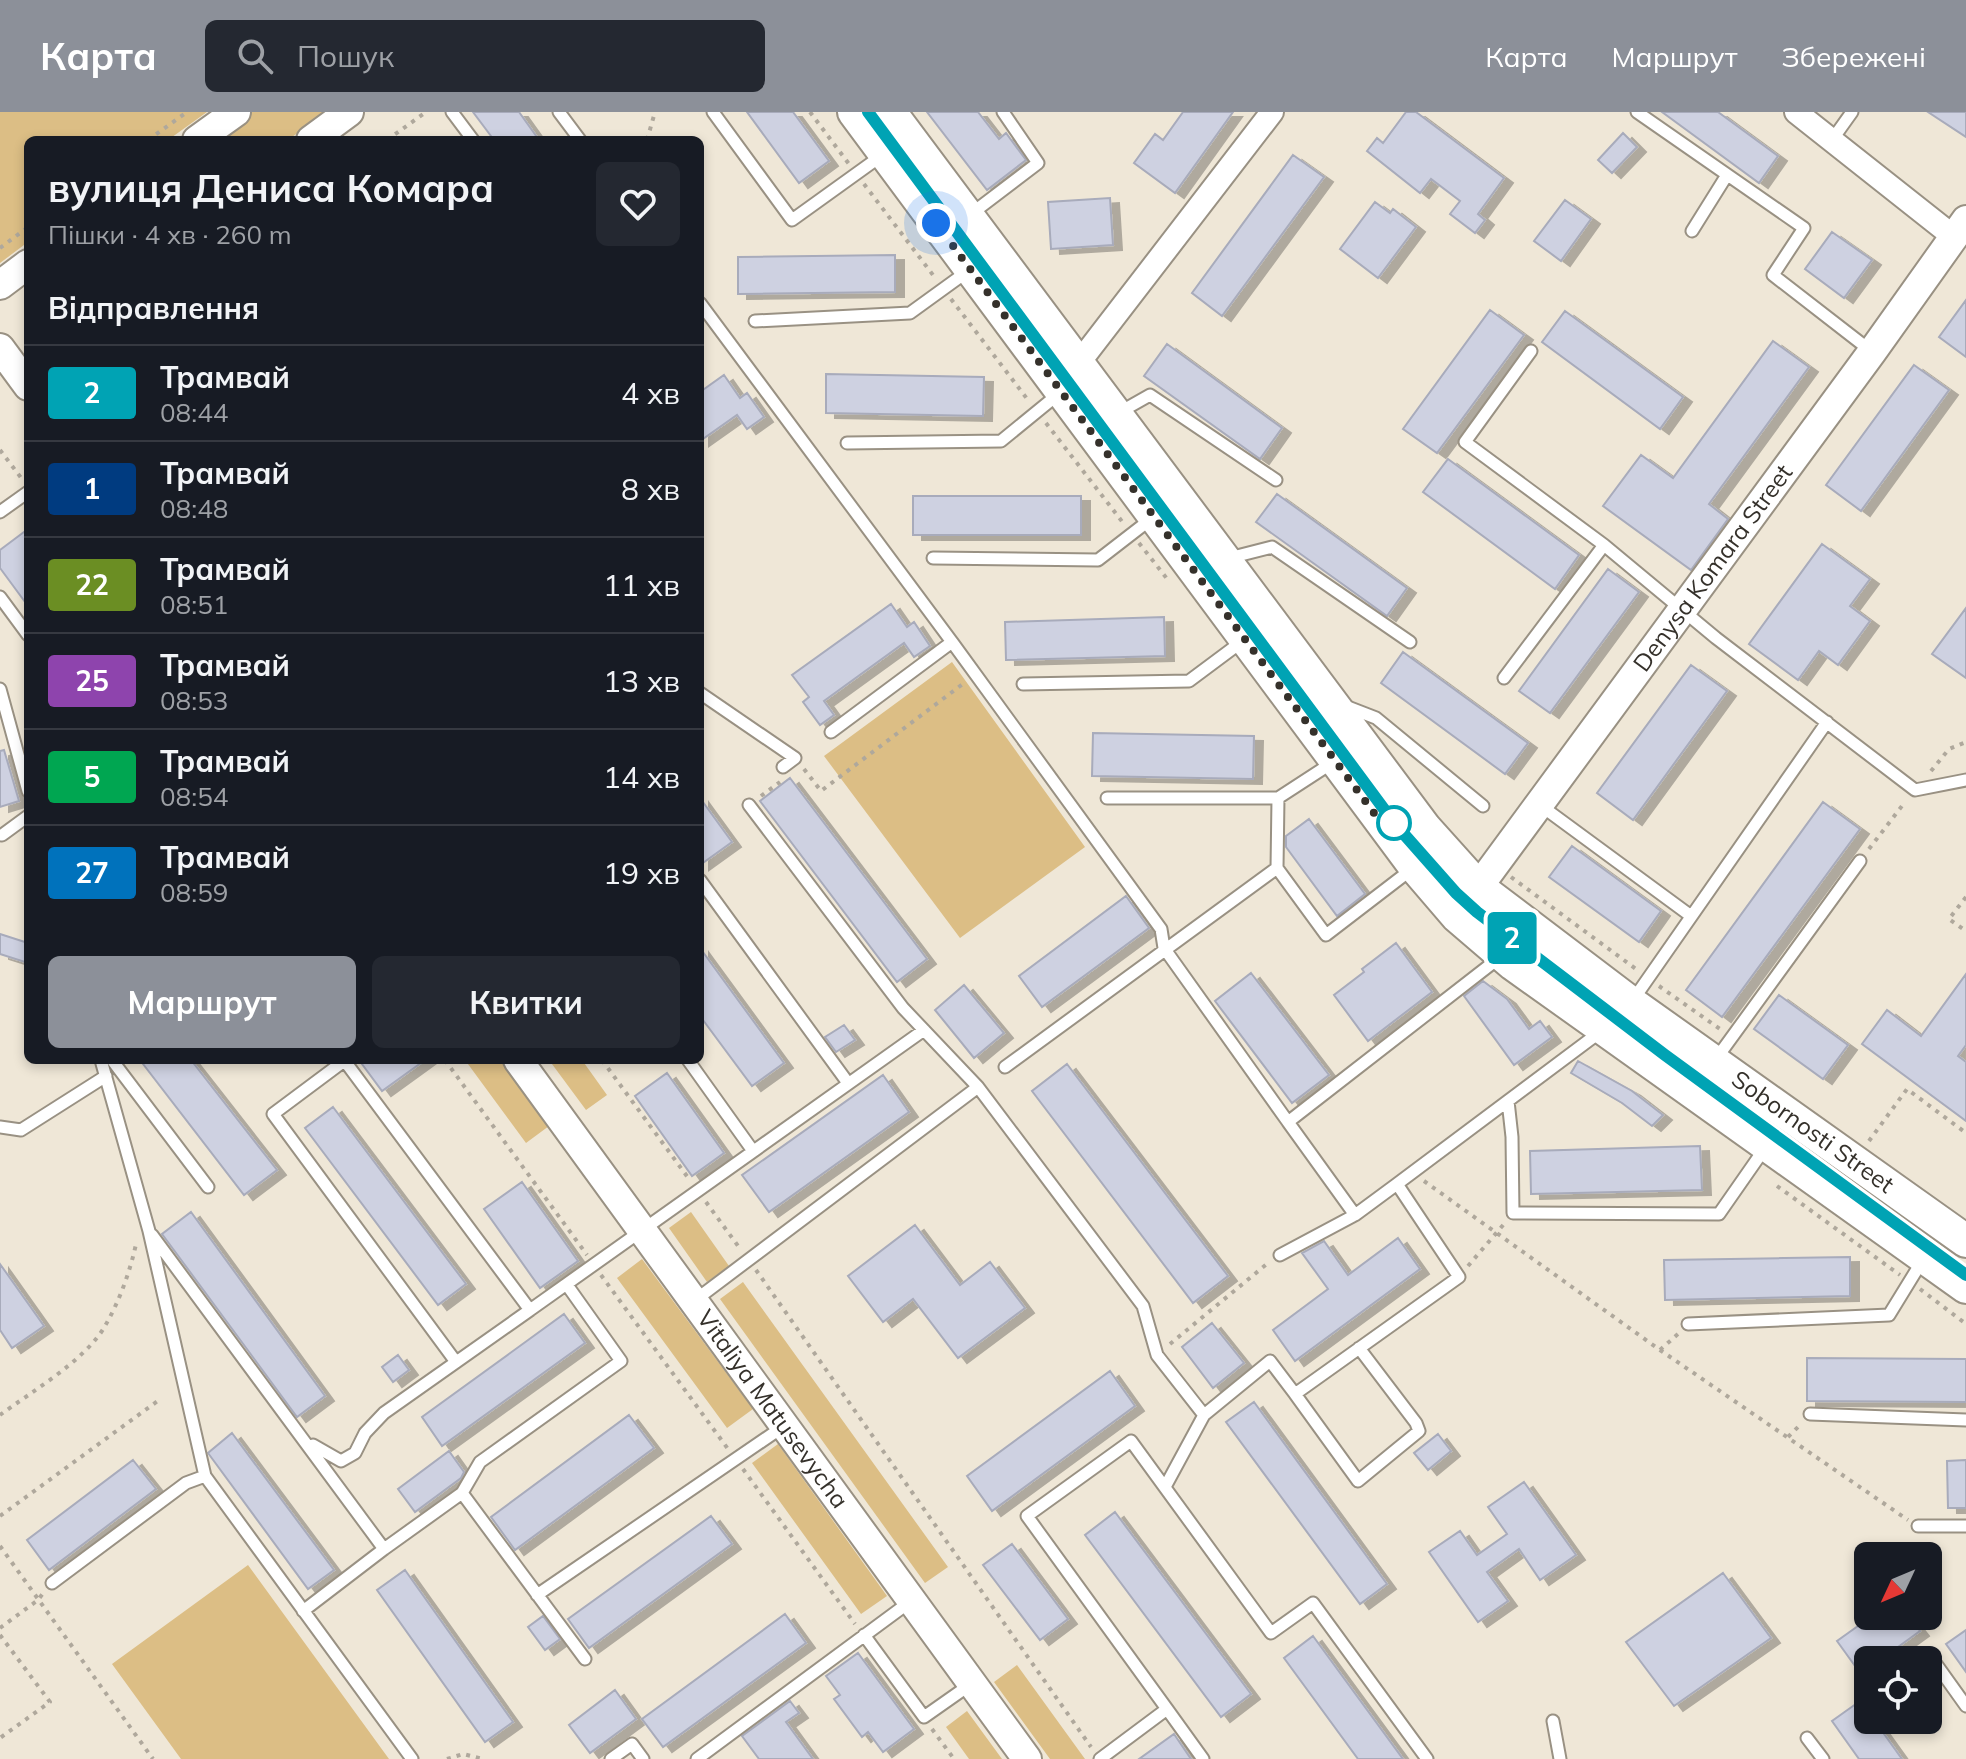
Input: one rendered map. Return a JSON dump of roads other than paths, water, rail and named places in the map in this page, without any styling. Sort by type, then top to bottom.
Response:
[{"type":"main road","name":"Sobornosti Street","points":[[854,112],[1247,638],[1335,761],[1415,867],[1457,916],[1502,956],[1604,1030],[1759,1157],[1917,1269],[1966,1287]]},
{"type":"main road","name":"Sobornosti Street","points":[[890,112],[1425,828],[1723,1050],[1966,1241]]},
{"type":"street","points":[[203,136],[236,112]]},
{"type":"street","points":[[316,136],[349,112]]},
{"type":"street","points":[[1078,364],[1272,112]]},
{"type":"street","points":[[1796,112],[1962,234]]},
{"type":"street","name":"Denysa Komara Street","points":[[1457,916],[1962,234]]},
{"type":"street","points":[[0,285],[24,267]]},
{"type":"street","points":[[10,358],[24,380]]},
{"type":"street","name":"Vitaliya Matusevycha","points":[[521,1064],[1027,1759]]},
{"type":"lane","points":[[452,112],[470,136]]},
{"type":"lane","points":[[559,112],[577,136]]},
{"type":"lane","points":[[713,112],[792,220],[885,154]]},
{"type":"lane","points":[[968,217],[1038,163],[1003,112]]},
{"type":"lane","points":[[1637,112],[1804,228],[1773,275],[1872,352]]},
{"type":"lane","points":[[1832,140],[1852,112]]},
{"type":"lane","points":[[1692,231],[1727,175]]},
{"type":"lane","points":[[755,321],[910,313],[970,270]]},
{"type":"lane","points":[[704,308],[1161,929],[1164,948],[1355,1215]]},
{"type":"lane","points":[[1531,351],[1465,442],[1604,545],[1915,790],[1966,780]]},
{"type":"lane","points":[[847,443],[1001,441],[1061,392]]},
{"type":"lane","points":[[1115,415],[1150,395],[1276,480]]},
{"type":"lane","points":[[0,512],[24,493]]},
{"type":"lane","points":[[933,558],[1098,560],[1154,517]]},
{"type":"lane","points":[[1504,678],[1604,545]]},
{"type":"lane","points":[[1225,559],[1272,547],[1410,642]]},
{"type":"lane","points":[[0,597],[24,630]]},
{"type":"lane","points":[[1023,684],[1189,681],[1247,638]]},
{"type":"lane","points":[[831,732],[952,642]]},
{"type":"lane","points":[[0,689],[24,776]]},
{"type":"lane","points":[[704,696],[798,762],[783,767]]},
{"type":"lane","points":[[1329,699],[1376,718],[1483,806]]},
{"type":"lane","points":[[1639,990],[1827,722]]},
{"type":"lane","points":[[1107,798],[1278,798],[1335,761]]},
{"type":"lane","points":[[1278,798],[1277,868],[1326,935],[1415,867]]},
{"type":"lane","points":[[749,805],[903,1008],[978,1087],[1143,1306],[1157,1355],[1204,1415]]},
{"type":"lane","points":[[1539,805],[1691,916]]},
{"type":"lane","points":[[1,835],[24,819]]},
{"type":"lane","points":[[1723,1050],[1860,861]]},
{"type":"lane","points":[[1005,1067],[1277,868]]},
{"type":"lane","points":[[704,885],[848,1083]]},
{"type":"lane","points":[[1288,1122],[1502,956]]},
{"type":"lane","points":[[300,1435],[322,1452],[341,1461],[355,1453],[365,1433],[384,1413],[924,1030]]},
{"type":"lane","points":[[1280,1255],[1355,1215],[1604,1030]]},
{"type":"lane","points":[[102,1064],[149,1231],[205,1476],[412,1759]]},
{"type":"lane","points":[[115,1064],[208,1187]]},
{"type":"lane","points":[[339,1064],[273,1114],[456,1362]]},
{"type":"lane","points":[[347,1064],[530,1310]]},
{"type":"lane","points":[[691,1064],[753,1151]]},
{"type":"lane","points":[[0,1127],[21,1130],[106,1076]]},
{"type":"lane","points":[[694,1301],[978,1087]]},
{"type":"lane","points":[[1508,1101],[1513,1213],[1719,1214],[1759,1157]]},
{"type":"lane","points":[[1295,1394],[1459,1277],[1397,1184]]},
{"type":"lane","points":[[149,1231],[384,1549]]},
{"type":"lane","points":[[1688,1324],[1889,1315],[1917,1269]]},
{"type":"lane","points":[[303,1611],[462,1493],[480,1462],[621,1361],[567,1285]]},
{"type":"lane","points":[[1165,1487],[1204,1415],[1270,1361],[1358,1481],[1419,1431],[1359,1348]]},
{"type":"lane","points":[[1810,1414],[1966,1420]]},
{"type":"lane","points":[[537,1595],[785,1426]]},
{"type":"lane","points":[[1203,1759],[1027,1516],[1131,1441],[1271,1633],[1313,1603],[1427,1759]]},
{"type":"lane","points":[[52,1583],[186,1483],[205,1476]]},
{"type":"lane","points":[[462,1493],[585,1659]]},
{"type":"lane","points":[[1918,1526],[1966,1526]]},
{"type":"lane","points":[[697,1759],[912,1601]]},
{"type":"lane","points":[[864,1635],[924,1717],[971,1683]]},
{"type":"lane","points":[[1942,1672],[1966,1706]]},
{"type":"lane","points":[[1100,1759],[1167,1709]]},
{"type":"lane","points":[[1553,1721],[1560,1759]]},
{"type":"lane","points":[[1807,1738],[1823,1759]]},
{"type":"lane","points":[[611,1759],[632,1744],[643,1759]]},
{"type":"lane","points":[[714,1747],[723,1759]]},
{"type":"tram line","points":[[868,112],[1395,824],[1456,893],[1665,1055],[1966,1275]]},
{"type":"tram line","name":"2","points":[[868,112],[1395,824],[1456,893],[1665,1055],[1966,1275]]}]
